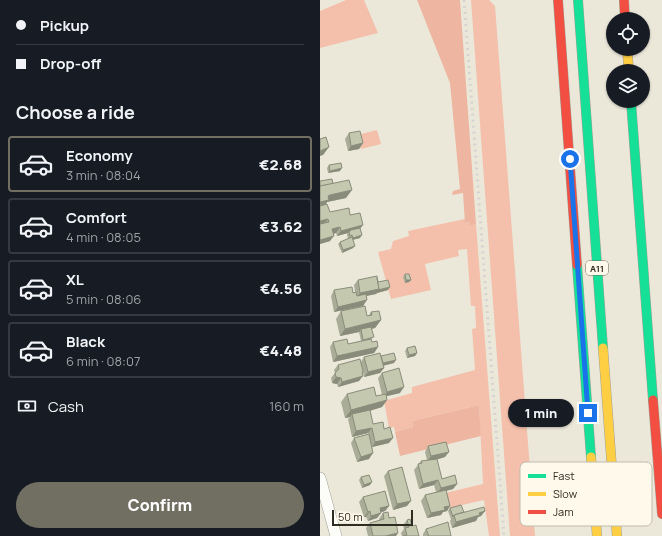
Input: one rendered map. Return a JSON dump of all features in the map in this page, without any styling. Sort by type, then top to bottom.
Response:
[{"type":"main road","name":"A11","points":[[558,0],[592,462]]},
{"type":"main road","name":"A11","points":[[578,0],[612,462]]},
{"type":"main road","points":[[624,0],[625,12]]},
{"type":"main road","points":[[632,108],[662,514]]},
{"type":"main road","name":"A11","points":[[596,526],[597,536]]},
{"type":"main road","name":"A11","points":[[616,526],[617,536]]},
{"type":"street","points":[[320,478],[336,536]]},
{"type":"shaded area","points":[[346,0],[364,0],[378,33],[320,48],[320,11]]},
{"type":"shaded area","points":[[417,0],[460,0],[476,224],[470,226],[470,222],[465,223],[463,193],[452,195],[453,191],[460,189],[450,83]]},
{"type":"shaded area","points":[[471,0],[489,0],[495,6],[529,462],[520,462],[520,526],[534,526],[535,536],[510,536]]},
{"type":"shaded area","points":[[377,130],[381,144],[361,149],[357,135]]},
{"type":"shaded area","points":[[465,219],[465,223],[470,222],[470,226],[476,224],[500,536],[489,536],[484,500],[449,508],[445,493],[483,484],[479,405],[412,421],[413,427],[395,432],[394,427],[389,428],[384,401],[412,393],[412,387],[475,370],[472,329],[476,328],[475,306],[471,306],[467,249],[458,250],[459,256],[425,264],[431,290],[391,299],[378,252],[391,249],[393,241],[409,236],[408,231]]},
{"type":"shaded area","points":[[479,405],[481,436],[400,456],[395,432],[413,427],[412,421]]},
{"type":"building","points":[[360,131],[363,143],[351,146],[349,133]]},
{"type":"building","points":[[326,137],[329,147],[320,151],[320,139]]},
{"type":"building","points":[[341,163],[342,168],[330,171],[329,165]]},
{"type":"building","points":[[332,179],[333,184],[320,186],[320,181]]},
{"type":"building","points":[[349,180],[352,190],[330,195],[328,196],[329,200],[320,202],[320,186]]},
{"type":"building","points":[[327,204],[330,212],[349,208],[350,215],[360,213],[363,225],[341,231],[340,227],[332,229],[334,236],[320,240],[320,224],[329,222],[328,219],[320,221],[320,206]]},
{"type":"building","points":[[360,228],[362,235],[353,238],[352,235],[350,236],[349,232],[351,230]]},
{"type":"building","points":[[352,237],[355,246],[343,250],[340,242]]},
{"type":"building","points":[[405,274],[409,274],[411,280],[406,280]]},
{"type":"building","points":[[377,276],[379,289],[360,293],[358,280]]},
{"type":"building","points":[[377,278],[378,282],[388,280],[390,287],[378,290]]},
{"type":"building","points":[[352,287],[353,293],[356,292],[357,296],[366,294],[367,300],[338,307],[334,290]]},
{"type":"building","points":[[365,306],[367,316],[372,315],[371,312],[379,311],[381,320],[345,329],[341,311]]},
{"type":"building","points":[[371,327],[374,337],[363,340],[361,329]]},
{"type":"building","points":[[347,339],[348,344],[371,339],[372,342],[377,341],[378,347],[337,356],[333,342]]},
{"type":"building","points":[[415,346],[417,353],[409,355],[407,348]]},
{"type":"building","points":[[380,353],[384,368],[368,372],[364,357]]},
{"type":"building","points":[[394,353],[396,360],[383,363],[381,356]]},
{"type":"building","points":[[360,359],[363,376],[342,382],[341,378],[336,377],[335,373],[339,369],[338,365]]},
{"type":"building","points":[[399,368],[404,387],[387,392],[382,373]]},
{"type":"building","points":[[374,387],[376,396],[386,394],[387,400],[351,410],[347,394]]},
{"type":"building","points":[[370,410],[373,424],[383,422],[384,429],[390,427],[393,438],[375,442],[372,428],[356,431],[352,414]]},
{"type":"building","points":[[369,434],[373,453],[361,457],[354,438]]},
{"type":"building","points":[[446,442],[449,452],[431,456],[428,446]]},
{"type":"building","points":[[437,459],[442,479],[455,475],[457,484],[441,488],[438,480],[423,484],[418,464],[422,463],[421,461]]},
{"type":"building","points":[[402,467],[411,501],[397,504],[388,471]]},
{"type":"building","points":[[369,475],[372,482],[364,485],[361,477]]},
{"type":"building","points":[[446,490],[450,506],[444,507],[445,510],[431,513],[425,495]]},
{"type":"building","points":[[385,491],[389,506],[380,508],[381,513],[371,516],[370,511],[368,512],[363,497]]},
{"type":"building","points":[[461,505],[464,512],[454,515],[453,517],[450,508]]},
{"type":"building","points":[[484,507],[485,511],[479,513],[480,515],[456,522],[454,515]]},
{"type":"building","points":[[388,512],[389,518],[395,517],[398,533],[385,536],[373,536],[370,523],[384,519],[383,513]]},
{"type":"building","points":[[410,519],[412,526],[416,525],[419,536],[403,536],[407,535],[405,528],[409,527],[407,520]]},
{"type":"building","points":[[448,522],[451,536],[429,536],[426,529]]},
{"type":"railway","points":[[464,0],[504,536]]},
{"type":"traffic: fast","points":[[578,0],[603,348]]},
{"type":"traffic: fast","points":[[632,108],[653,400]]},
{"type":"traffic: fast","points":[[577,265],[591,457]]},
{"type":"traffic: slow","points":[[628,56],[628,64]]},
{"type":"traffic: slow","points":[[603,348],[611,462]]},
{"type":"traffic: slow","points":[[591,457],[591,462]]},
{"type":"traffic: slow","points":[[596,526],[597,536]]},
{"type":"traffic: slow","points":[[616,526],[617,536]]},
{"type":"traffic: jam","points":[[558,0],[577,265]]},
{"type":"traffic: jam","points":[[624,0],[625,12]]},
{"type":"traffic: jam","points":[[653,400],[662,514]]},
{"type":"route","points":[[570,159],[588,413]]}]
